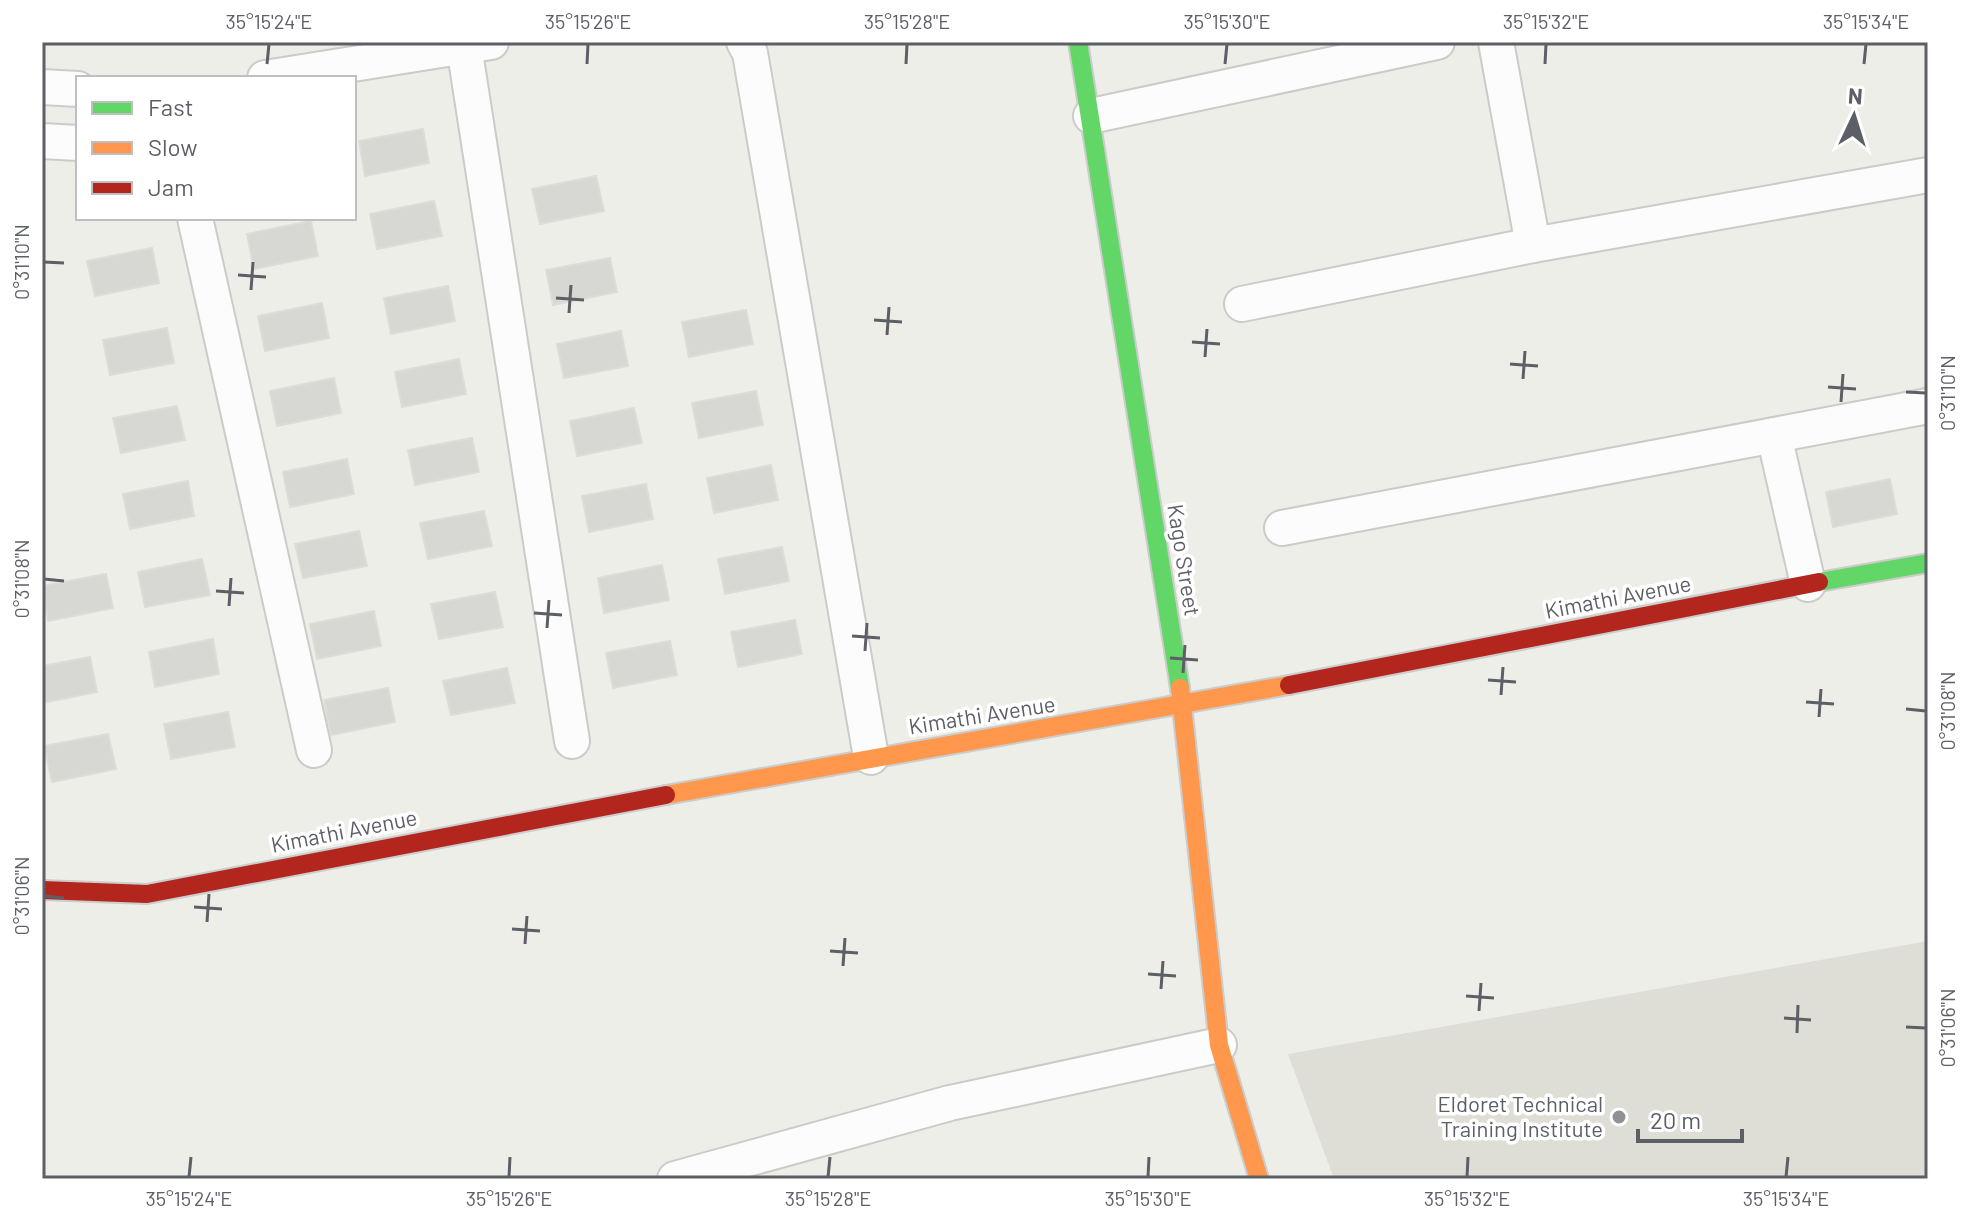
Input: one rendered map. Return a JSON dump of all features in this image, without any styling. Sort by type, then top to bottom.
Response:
[{"type":"street","points":[[744,42],[753,69],[871,757]]},
{"type":"street","name":"Kago Street","points":[[1078,42],[1183,706],[1219,1045],[1259,1179]]},
{"type":"street","points":[[1091,116],[1437,42]]},
{"type":"street","points":[[1496,42],[1533,245]]},
{"type":"street","points":[[277,76],[477,44],[572,741]]},
{"type":"street","points":[[42,87],[76,89]]},
{"type":"street","points":[[42,141],[76,143]]},
{"type":"street","points":[[1242,304],[1533,245],[1928,175]]},
{"type":"street","points":[[195,220],[314,750]]},
{"type":"street","points":[[1282,528],[1928,406]]},
{"type":"street","points":[[1774,435],[1808,584]]},
{"type":"street","name":"Kimathi Avenue","points":[[42,890],[147,894],[871,757],[1183,706],[1928,563]]},
{"type":"street","points":[[675,1179],[950,1103],[1219,1045]]},
{"type":"shaded area","name":"Eldoret Technical Training Institute","points":[[1928,941],[1928,1179],[1334,1179],[1288,1054]]},
{"type":"building","points":[[423,129],[429,163],[365,176],[359,141]]},
{"type":"building","points":[[596,176],[604,211],[540,224],[532,189]]},
{"type":"building","points":[[434,201],[442,236],[377,249],[370,214]]},
{"type":"building","points":[[311,221],[318,256],[254,269],[247,234]]},
{"type":"building","points":[[152,248],[159,283],[95,296],[87,261]]},
{"type":"building","points":[[610,258],[617,292],[553,305],[546,270]]},
{"type":"building","points":[[448,286],[455,321],[391,334],[384,298]]},
{"type":"building","points":[[322,303],[329,338],[265,351],[258,316]]},
{"type":"building","points":[[746,310],[753,344],[689,357],[682,322]]},
{"type":"building","points":[[167,328],[174,363],[110,375],[103,340]]},
{"type":"building","points":[[621,331],[628,366],[564,378],[557,344]]},
{"type":"building","points":[[459,359],[466,394],[402,407],[395,372]]},
{"type":"building","points":[[334,378],[341,413],[277,426],[270,391]]},
{"type":"building","points":[[756,391],[763,425],[699,438],[692,403]]},
{"type":"building","points":[[177,406],[185,440],[121,453],[113,418]]},
{"type":"building","points":[[634,408],[642,443],[577,456],[570,421]]},
{"type":"building","points":[[472,438],[479,472],[415,485],[408,450]]},
{"type":"building","points":[[347,459],[354,494],[290,507],[283,472]]},
{"type":"building","points":[[771,465],[778,500],[714,513],[707,478]]},
{"type":"building","points":[[1890,479],[1897,514],[1833,527],[1826,492]]},
{"type":"building","points":[[188,481],[194,516],[130,529],[123,494]]},
{"type":"building","points":[[646,484],[653,519],[589,532],[582,496]]},
{"type":"building","points":[[484,511],[492,546],[428,559],[420,523]]},
{"type":"building","points":[[359,531],[367,566],[303,578],[295,544]]},
{"type":"building","points":[[782,547],[789,581],[725,594],[718,559]]},
{"type":"building","points":[[202,559],[210,595],[145,607],[138,572]]},
{"type":"building","points":[[662,565],[669,600],[604,613],[598,578]]},
{"type":"building","points":[[106,574],[113,608],[48,621],[42,586]]},
{"type":"building","points":[[495,592],[503,627],[439,639],[431,604]]},
{"type":"building","points":[[374,611],[381,646],[317,659],[310,624]]},
{"type":"building","points":[[795,620],[802,654],[738,667],[731,632]]},
{"type":"building","points":[[213,639],[219,674],[155,687],[149,652]]},
{"type":"building","points":[[670,641],[677,675],[613,688],[606,653]]},
{"type":"building","points":[[90,657],[97,692],[42,703],[42,666]]},
{"type":"building","points":[[507,668],[515,703],[451,715],[443,681]]},
{"type":"building","points":[[388,688],[395,722],[331,735],[324,700]]},
{"type":"building","points":[[228,712],[235,747],[171,759],[164,724]]},
{"type":"building","points":[[108,734],[116,769],[52,782],[44,746]]},
{"type":"traffic: fast","points":[[1078,42],[1180,688]]},
{"type":"traffic: fast","points":[[1819,582],[1928,563]]},
{"type":"traffic: slow","points":[[666,795],[1289,685]]},
{"type":"traffic: slow","points":[[1180,688],[1219,1045],[1259,1179]]},
{"type":"traffic: jam","points":[[1289,685],[1819,582]]},
{"type":"traffic: jam","points":[[42,890],[147,894],[666,795]]},
{"type":"place","name":"Eldoret Technical Training Institute","points":[[1619,1117]]}]
